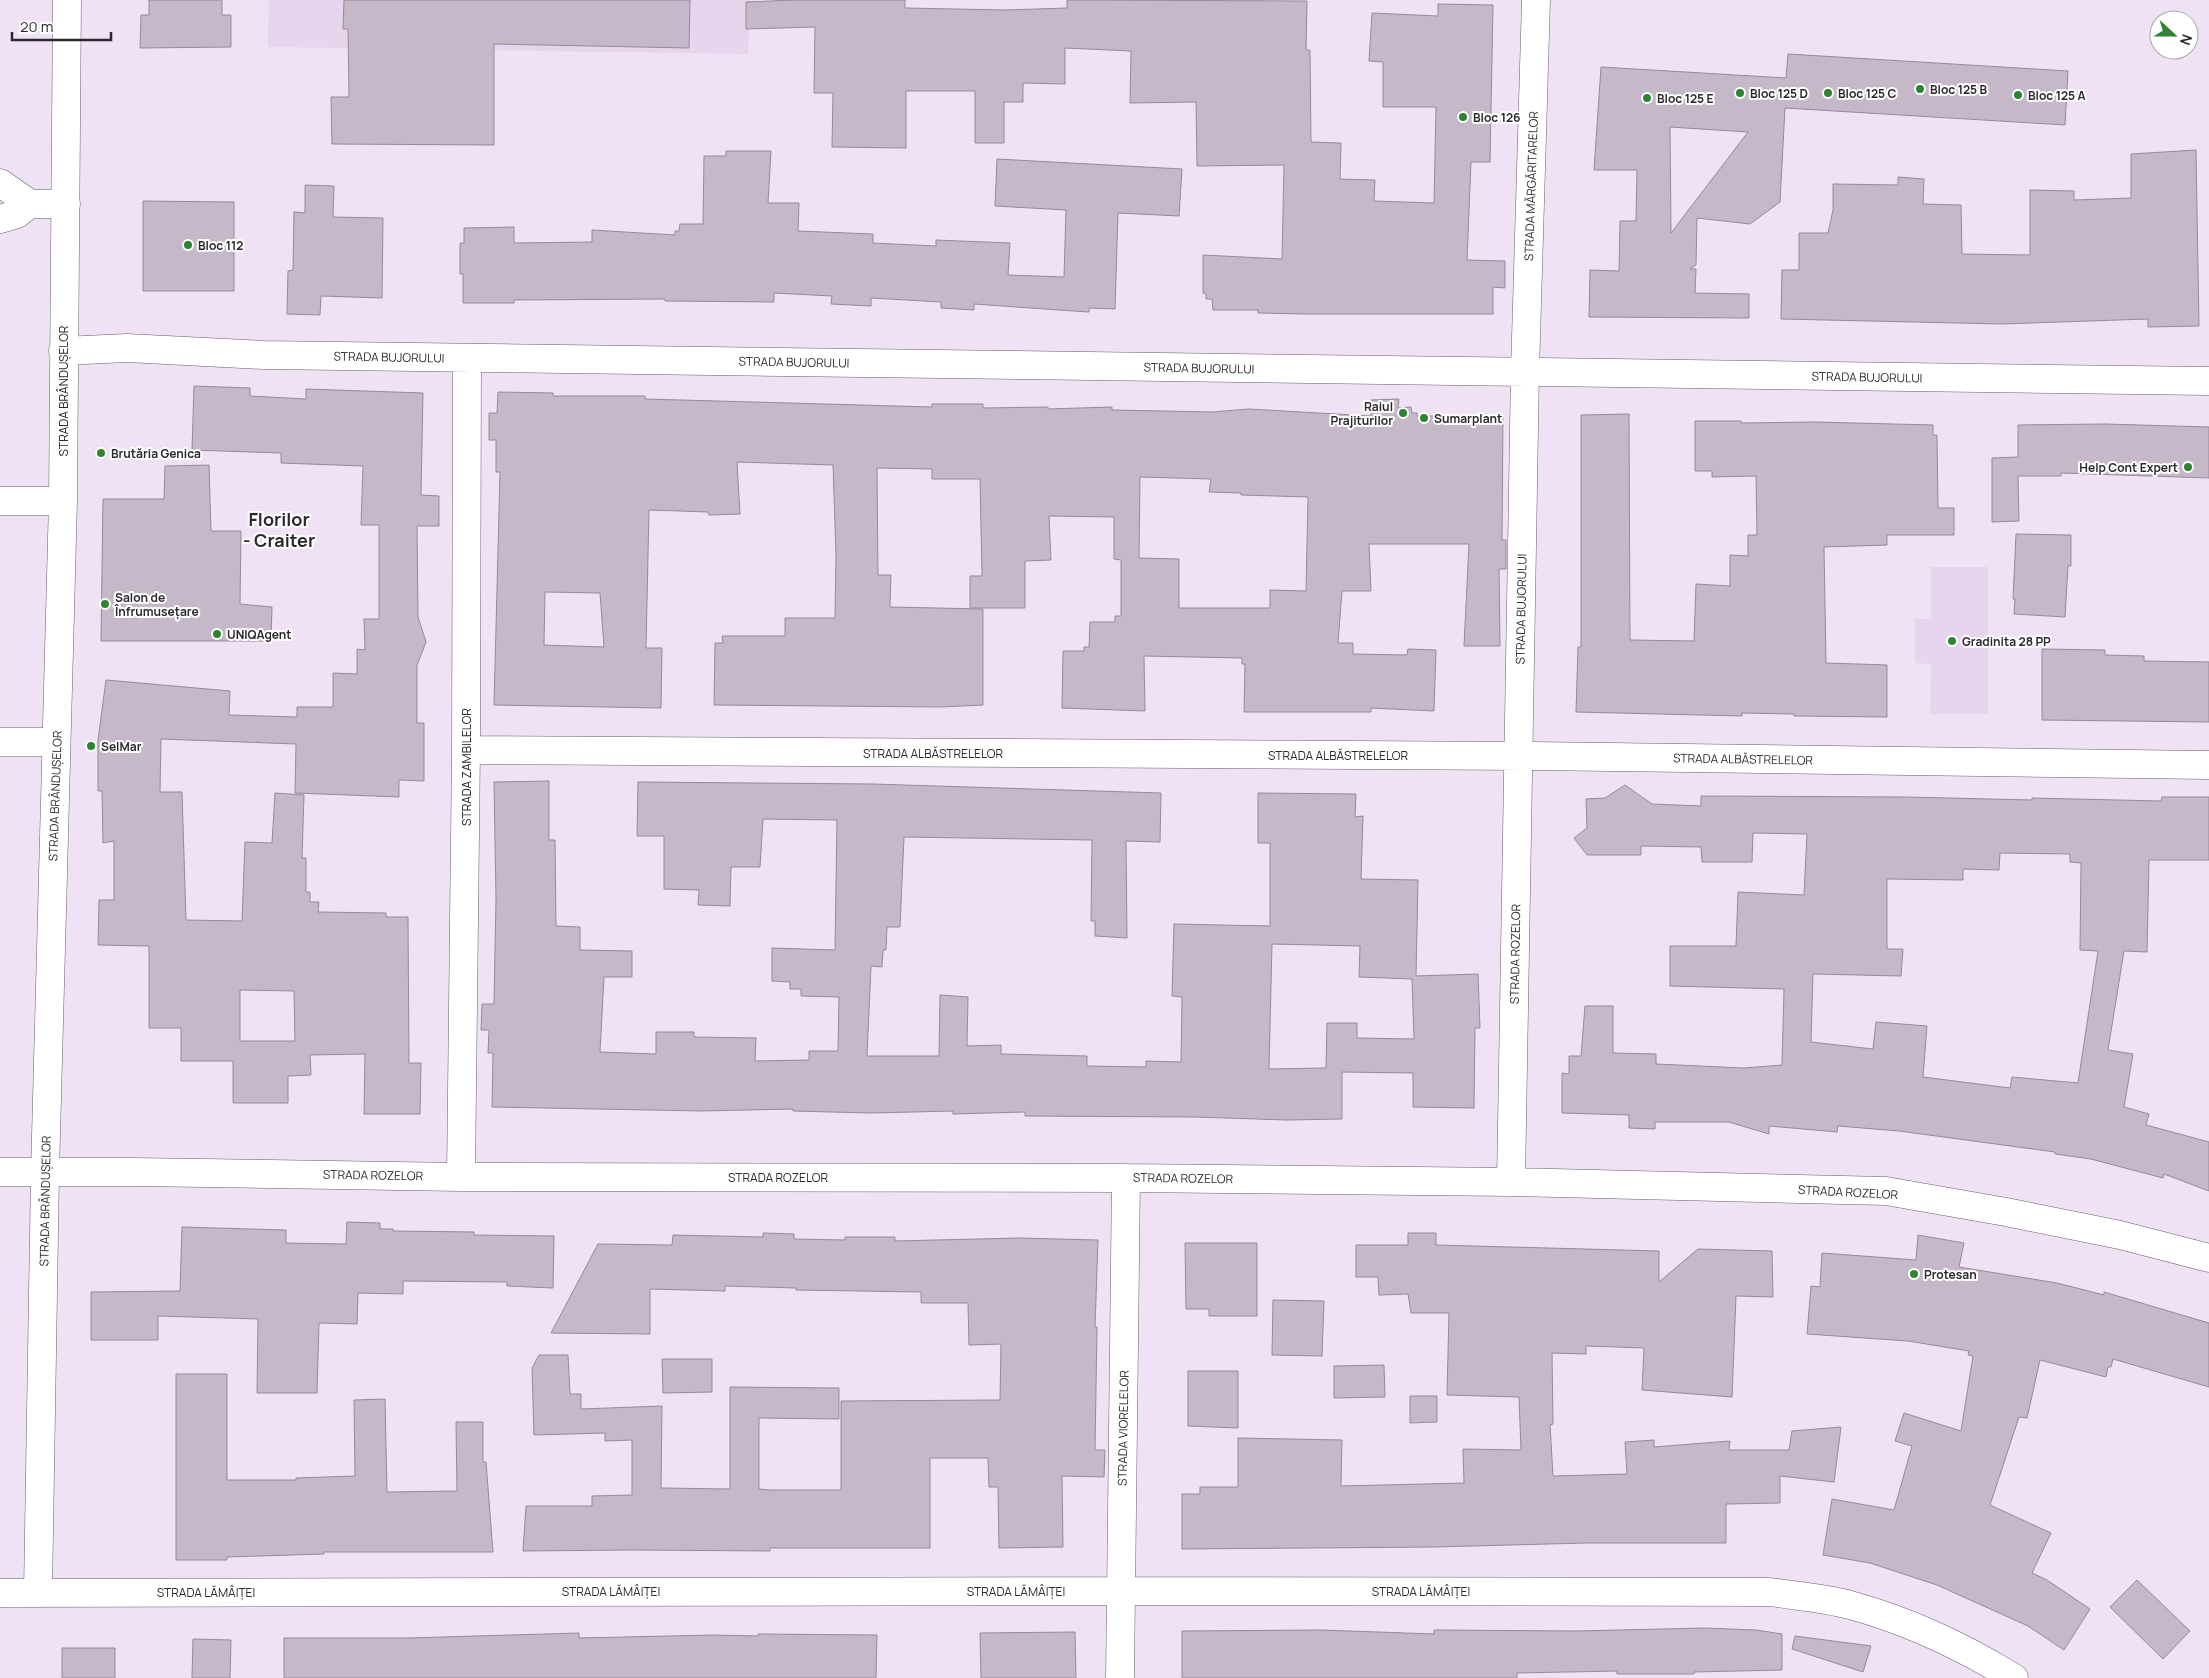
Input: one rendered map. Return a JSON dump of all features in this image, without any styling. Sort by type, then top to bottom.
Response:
[{"type":"street","name":"STRADA BRÂNDUȘELOR","points":[[38,1592],[45,1172],[63,501],[67,0]]},
{"type":"street","name":"STRADA MĂRGĂRITARELOR","points":[[1525,372],[1536,0]]},
{"type":"street","points":[[0,183],[30,204],[66,204]]},
{"type":"street","points":[[0,219],[17,214],[30,204]]},
{"type":"street","name":"STRADA BUJORULUI","points":[[63,351],[127,348],[263,356],[2209,381]]},
{"type":"street","name":"STRADA ZAMBILELOR","points":[[461,1176],[466,750],[467,358]]},
{"type":"street","name":"STRADA BUJORULUI","points":[[1518,756],[1525,372]]},
{"type":"street","points":[[0,501],[63,501]]},
{"type":"street","points":[[0,742],[56,742]]},
{"type":"street","name":"STRADA ALBĂSTRELELOR","points":[[466,750],[1518,756],[2209,765]]},
{"type":"street","name":"STRADA ROZELOR","points":[[1511,1182],[1518,756]]},
{"type":"street","name":"STRADA ROZELOR","points":[[0,1172],[461,1176],[1126,1178],[1511,1182],[1886,1191],[2006,1212],[2120,1235],[2209,1258]]},
{"type":"street","name":"STRADA VIORELELOR","points":[[1120,1678],[1126,1178]]},
{"type":"street","name":"STRADA LĂMÂIȚEI","points":[[0,1593],[1770,1592],[1848,1604],[1893,1618],[1941,1637],[1979,1656],[2014,1678]]},
{"type":"shaded area","points":[[269,0],[750,0],[748,54],[268,47]]},
{"type":"shaded area","name":"Gradinita 28 PP","points":[[1931,567],[1988,567],[1988,714],[1930,714],[1931,664],[1915,663],[1915,619],[1931,619]]},
{"type":"building","points":[[149,0],[222,0],[222,15],[231,15],[231,47],[140,48],[141,15],[149,15]]},
{"type":"building","points":[[344,0],[690,0],[689,48],[494,44],[494,145],[332,144],[331,97],[349,97],[348,29],[343,29]]},
{"type":"building","points":[[905,0],[905,8],[1006,10],[1067,8],[1067,0],[1307,1],[1306,50],[1310,50],[1311,142],[1341,143],[1340,179],[1375,180],[1374,201],[1434,203],[1436,107],[1383,107],[1383,62],[1369,61],[1372,13],[1438,16],[1438,4],[1493,5],[1490,162],[1471,162],[1467,260],[1505,261],[1505,288],[1493,287],[1493,314],[1306,314],[1258,313],[1258,310],[1213,310],[1212,299],[1206,299],[1206,294],[1203,293],[1203,255],[1282,259],[1284,165],[1197,166],[1196,102],[1130,103],[1131,51],[1065,48],[1065,84],[1023,83],[1023,102],[1004,102],[1004,143],[975,143],[975,91],[906,91],[906,148],[832,147],[833,93],[814,93],[815,27],[746,29],[746,2]]},
{"type":"building","points":[[1788,54],[2068,71],[2065,125],[1785,108],[1780,202],[1750,224],[1697,218],[1696,265],[1690,269],[1696,269],[1695,293],[1749,294],[1749,318],[1589,317],[1590,270],[1619,271],[1620,221],[1636,221],[1637,170],[1594,170],[1601,67],[1786,78]],"holes":[[[1670,127],[1748,132],[1671,233]]]},
{"type":"building","points":[[2196,150],[2199,326],[2148,327],[2148,319],[2002,324],[1781,319],[1782,270],[1799,270],[1799,233],[1828,233],[1833,210],[1833,184],[1898,185],[1898,177],[1924,179],[1923,204],[1961,205],[1962,254],[2030,255],[2030,190],[2074,191],[2074,200],[2131,198],[2131,154]]},
{"type":"building","points":[[726,151],[771,151],[768,203],[799,203],[798,231],[873,234],[873,243],[936,246],[936,240],[1010,243],[1008,275],[1064,277],[1066,210],[995,206],[997,159],[1182,169],[1179,216],[1118,213],[1115,309],[1089,308],[1089,312],[974,304],[974,310],[941,308],[941,302],[871,298],[871,306],[831,304],[832,296],[774,293],[774,302],[665,301],[665,299],[514,300],[514,303],[463,303],[463,274],[460,274],[460,243],[464,243],[464,228],[514,227],[514,243],[592,242],[592,230],[675,235],[675,231],[679,231],[680,224],[703,224],[704,156],[726,156]]},
{"type":"building","points":[[305,185],[334,186],[333,217],[383,218],[382,298],[321,296],[320,315],[287,314],[288,271],[293,270],[294,212],[305,213]]},
{"type":"building","name":"Bloc 112","points":[[143,201],[234,202],[234,291],[143,291]]},
{"type":"building","points":[[194,386],[250,388],[250,396],[306,399],[306,389],[423,393],[421,495],[439,496],[439,526],[417,526],[418,617],[426,642],[417,665],[417,723],[424,723],[424,781],[399,780],[399,797],[295,793],[296,744],[161,739],[160,792],[182,792],[186,920],[242,921],[245,842],[272,843],[275,793],[304,795],[302,858],[306,858],[306,892],[310,892],[310,902],[319,902],[318,912],[386,913],[386,917],[408,917],[409,1063],[421,1063],[420,1114],[364,1114],[365,1054],[310,1055],[311,1075],[288,1076],[288,1103],[233,1103],[233,1061],[181,1061],[181,1028],[149,1028],[149,946],[98,945],[99,900],[114,900],[114,841],[103,843],[102,791],[98,791],[98,740],[106,680],[230,691],[229,715],[297,717],[297,707],[333,707],[333,673],[357,674],[357,649],[365,650],[364,619],[379,619],[379,525],[361,525],[363,466],[281,463],[281,453],[192,450]],"holes":[[[240,990],[294,991],[295,1041],[240,1041]]]},
{"type":"building","points":[[498,392],[553,393],[553,396],[645,396],[645,399],[932,407],[932,404],[983,404],[983,408],[1048,407],[1048,409],[1112,407],[1112,410],[1212,412],[1249,409],[1371,416],[1371,400],[1399,399],[1398,408],[1411,407],[1412,413],[1417,413],[1417,416],[1503,416],[1502,540],[1506,540],[1506,569],[1499,569],[1500,646],[1464,646],[1469,544],[1369,544],[1371,591],[1342,591],[1338,643],[1353,643],[1353,654],[1407,655],[1408,649],[1436,650],[1434,711],[1371,708],[1371,712],[1244,712],[1245,664],[1242,664],[1242,658],[1144,656],[1145,711],[1062,708],[1063,651],[1084,651],[1084,647],[1089,647],[1090,622],[1115,622],[1115,616],[1121,616],[1121,560],[1114,559],[1114,517],[1049,516],[1051,560],[1025,561],[1025,608],[970,608],[970,576],[982,576],[980,479],[932,479],[932,469],[877,468],[878,575],[891,575],[890,607],[983,609],[983,705],[940,707],[714,705],[715,643],[723,643],[722,636],[785,636],[785,618],[835,618],[836,555],[833,465],[737,462],[740,514],[709,515],[708,512],[649,510],[646,648],[662,648],[661,708],[494,705],[500,472],[496,472],[496,440],[489,440],[489,413],[497,413]],"holes":[[[1140,477],[1211,479],[1209,492],[1308,497],[1306,591],[1270,590],[1270,608],[1179,608],[1179,559],[1139,558]],[[545,592],[600,593],[604,647],[544,645]]]},
{"type":"building","points":[[1629,414],[1630,640],[1694,641],[1696,584],[1730,586],[1730,555],[1748,556],[1748,535],[1757,535],[1756,476],[1712,477],[1712,471],[1695,471],[1695,421],[1933,425],[1933,435],[1937,435],[1938,508],[1954,508],[1954,535],[1887,535],[1887,545],[1824,547],[1826,663],[1887,665],[1887,717],[1794,716],[1794,714],[1742,713],[1742,716],[1576,712],[1578,647],[1581,647],[1581,415]]},
{"type":"building","points":[[2105,424],[2209,427],[2209,478],[2061,473],[2061,476],[2018,476],[2019,521],[1992,522],[1992,458],[2018,457],[2018,425]]},
{"type":"building","points":[[209,465],[211,531],[241,531],[240,604],[272,607],[271,641],[101,641],[103,499],[164,499],[165,466]]},
{"type":"building","points":[[2016,534],[2071,535],[2071,566],[2068,566],[2065,617],[2014,614]]},
{"type":"building","points":[[2042,649],[2105,650],[2105,655],[2144,656],[2144,661],[2209,662],[2209,722],[2042,720]]},
{"type":"building","points":[[549,781],[549,840],[555,840],[556,926],[580,927],[580,950],[632,951],[632,977],[604,977],[600,1052],[656,1054],[656,1032],[694,1032],[694,1037],[756,1038],[755,1061],[809,1060],[809,1051],[838,1051],[839,997],[801,996],[801,989],[790,989],[790,982],[772,981],[772,948],[835,950],[837,820],[763,819],[760,867],[731,867],[730,906],[698,905],[699,890],[664,889],[664,836],[637,836],[638,782],[872,784],[1161,793],[1160,842],[1126,841],[1127,938],[1095,936],[1095,921],[1091,921],[1092,840],[904,837],[900,927],[887,927],[886,950],[883,950],[882,967],[871,966],[867,1056],[939,1056],[940,995],[968,997],[967,1046],[1001,1045],[1001,1054],[1087,1056],[1087,1066],[1146,1067],[1146,1061],[1181,1062],[1182,997],[1172,996],[1174,924],[1270,926],[1270,843],[1258,843],[1258,793],[1356,794],[1355,817],[1363,816],[1361,879],[1418,880],[1416,976],[1478,974],[1480,1028],[1475,1028],[1474,1108],[1413,1107],[1413,1073],[1342,1072],[1342,1119],[1287,1120],[1194,1117],[1025,1116],[1025,1112],[953,1114],[953,1111],[871,1113],[793,1111],[793,1109],[702,1111],[492,1107],[493,1053],[488,1053],[489,1030],[481,1030],[482,1004],[494,1004],[496,898],[494,782]],"holes":[[[1272,944],[1360,946],[1359,977],[1412,979],[1414,1039],[1357,1038],[1357,1023],[1327,1023],[1326,1068],[1269,1069]]]},
{"type":"building","points":[[1625,785],[1652,804],[1701,806],[1701,796],[2032,800],[2032,798],[2161,801],[2162,797],[2209,797],[2209,860],[2149,860],[2147,952],[2124,951],[2108,1050],[2133,1054],[2124,1107],[2149,1114],[2146,1125],[2209,1142],[2209,1191],[2164,1174],[2163,1178],[2091,1159],[2055,1154],[2055,1152],[1899,1131],[1838,1126],[1837,1132],[1769,1126],[1769,1134],[1729,1122],[1655,1122],[1655,1129],[1629,1128],[1629,1115],[1562,1113],[1562,1073],[1569,1074],[1569,1056],[1581,1056],[1585,1006],[1613,1006],[1613,1053],[1656,1054],[1656,1064],[1744,1068],[1782,1065],[1784,989],[1670,986],[1670,946],[1736,946],[1738,892],[1804,895],[1807,834],[1753,833],[1752,862],[1702,862],[1701,847],[1641,846],[1641,855],[1587,855],[1574,838],[1587,828],[1586,799],[1605,798]],"holes":[[[2000,853],[2070,854],[2070,862],[2081,863],[2080,950],[2098,951],[2078,1083],[2012,1077],[2010,1088],[1923,1077],[1927,1026],[1876,1022],[1873,1049],[1811,1042],[1813,974],[1901,976],[1903,949],[1887,949],[1887,879],[1963,880],[1963,869],[1999,870]]]},
{"type":"building","points":[[347,1222],[380,1223],[380,1229],[393,1229],[393,1231],[474,1232],[474,1235],[554,1236],[553,1288],[507,1286],[507,1282],[403,1281],[403,1294],[358,1293],[357,1324],[319,1323],[317,1393],[257,1393],[258,1319],[158,1316],[158,1340],[91,1340],[91,1292],[180,1291],[182,1227],[286,1230],[286,1243],[346,1244]]},
{"type":"building","points":[[763,1233],[794,1234],[794,1239],[845,1240],[845,1237],[895,1237],[895,1241],[1019,1238],[1098,1240],[1095,1327],[1097,1327],[1095,1450],[1105,1450],[1104,1477],[1062,1476],[1063,1547],[999,1548],[998,1487],[989,1487],[988,1458],[930,1458],[930,1548],[770,1548],[770,1551],[523,1551],[526,1506],[592,1506],[592,1496],[632,1495],[632,1440],[605,1441],[605,1433],[534,1435],[532,1368],[539,1355],[568,1355],[570,1394],[581,1394],[581,1409],[662,1406],[661,1488],[730,1489],[730,1387],[839,1388],[839,1419],[759,1418],[759,1489],[770,1490],[841,1490],[841,1401],[1000,1400],[1001,1344],[969,1345],[968,1303],[921,1303],[921,1292],[796,1290],[796,1288],[725,1286],[725,1291],[650,1289],[650,1334],[551,1333],[598,1244],[672,1245],[673,1235],[763,1237]]},
{"type":"building","points":[[1408,1233],[1436,1233],[1436,1245],[1659,1251],[1659,1282],[1698,1249],[1772,1251],[1773,1297],[1736,1296],[1732,1397],[1642,1390],[1644,1348],[1586,1346],[1586,1354],[1552,1353],[1553,1424],[1550,1425],[1553,1476],[1627,1474],[1625,1442],[1654,1440],[1654,1447],[1730,1441],[1729,1450],[1789,1450],[1792,1431],[1841,1427],[1834,1482],[1780,1476],[1780,1503],[1726,1504],[1726,1543],[1586,1543],[1435,1547],[1182,1549],[1182,1494],[1200,1494],[1200,1487],[1238,1487],[1238,1438],[1342,1440],[1341,1486],[1464,1483],[1463,1449],[1521,1450],[1519,1397],[1447,1395],[1449,1313],[1411,1313],[1408,1294],[1379,1295],[1378,1277],[1356,1277],[1356,1245],[1408,1245]]},
{"type":"building","points":[[1918,1235],[1964,1243],[1959,1267],[2057,1283],[2104,1295],[2104,1292],[2209,1323],[2209,1387],[2113,1359],[2111,1367],[2108,1367],[2106,1377],[2040,1360],[2027,1418],[2019,1417],[1990,1505],[2051,1533],[2032,1573],[2047,1580],[2090,1609],[2064,1650],[2028,1626],[1937,1585],[1870,1563],[1823,1555],[1832,1499],[1894,1510],[1912,1446],[1895,1441],[1904,1413],[1961,1431],[1973,1356],[1968,1355],[1969,1351],[1908,1341],[1807,1334],[1811,1286],[1820,1287],[1822,1253],[1916,1260]]},
{"type":"building","points":[[1185,1243],[1257,1243],[1257,1316],[1209,1316],[1209,1309],[1186,1309]]},
{"type":"building","points":[[1273,1300],[1324,1301],[1322,1356],[1272,1355]]},
{"type":"building","points":[[662,1359],[712,1359],[712,1392],[663,1393]]},
{"type":"building","points":[[1384,1365],[1385,1397],[1334,1398],[1334,1366]]},
{"type":"building","points":[[1188,1371],[1238,1371],[1238,1428],[1188,1426]]},
{"type":"building","points":[[176,1374],[227,1374],[227,1480],[296,1480],[296,1478],[355,1476],[354,1400],[385,1399],[387,1492],[457,1491],[456,1422],[483,1422],[483,1462],[486,1462],[493,1552],[324,1552],[324,1554],[227,1557],[227,1560],[176,1560]]},
{"type":"building","points":[[1410,1396],[1437,1396],[1437,1422],[1410,1423]]},
{"type":"building","points":[[2137,1580],[2190,1631],[2163,1659],[2110,1607]]},
{"type":"building","points":[[1704,1628],[1756,1630],[1782,1634],[1782,1670],[1694,1672],[1694,1674],[1617,1674],[1617,1671],[1517,1673],[1517,1678],[1182,1678],[1182,1631],[1321,1630],[1434,1634],[1434,1630],[1577,1631]]},
{"type":"building","points":[[1075,1632],[1076,1678],[981,1678],[980,1633]]},
{"type":"building","points":[[579,1633],[579,1638],[758,1636],[758,1634],[877,1635],[876,1678],[284,1678],[284,1638],[408,1638]]},
{"type":"building","points":[[1795,1636],[1871,1646],[1863,1672],[1792,1649]]},
{"type":"building","points":[[193,1639],[231,1640],[230,1678],[192,1678]]},
{"type":"building","points":[[62,1648],[115,1648],[115,1678],[62,1678]]},
{"type":"place","name":"Bloc 125 B","points":[[1920,89]]},
{"type":"place","name":"Bloc 125 D","points":[[1740,93]]},
{"type":"place","name":"Bloc 125 C","points":[[1828,93]]},
{"type":"place","name":"Bloc 125 A","points":[[2018,95]]},
{"type":"place","name":"Bloc 125 E","points":[[1647,98]]},
{"type":"place","name":"Bloc 126","points":[[1463,117]]},
{"type":"place","name":"Bloc 112","points":[[188,245]]},
{"type":"place","name":"Raiul Prajiturilor","points":[[1403,413]]},
{"type":"place","name":"Sumarplant","points":[[1424,418]]},
{"type":"place","name":"Brutăria Genica","points":[[101,453]]},
{"type":"place","name":"Help Cont Expert","points":[[2188,467]]},
{"type":"place","name":"Salon de Înfrumusețare","points":[[105,604]]},
{"type":"place","name":"UNIQAgent","points":[[217,634]]},
{"type":"place","name":"Gradinita 28 PP","points":[[1952,641]]},
{"type":"place","name":"SelMar","points":[[91,746]]},
{"type":"place","name":"Protesan","points":[[1914,1274]]},
{"type":"district","name":"Florilor - Craiter","points":[[279,529]]}]
